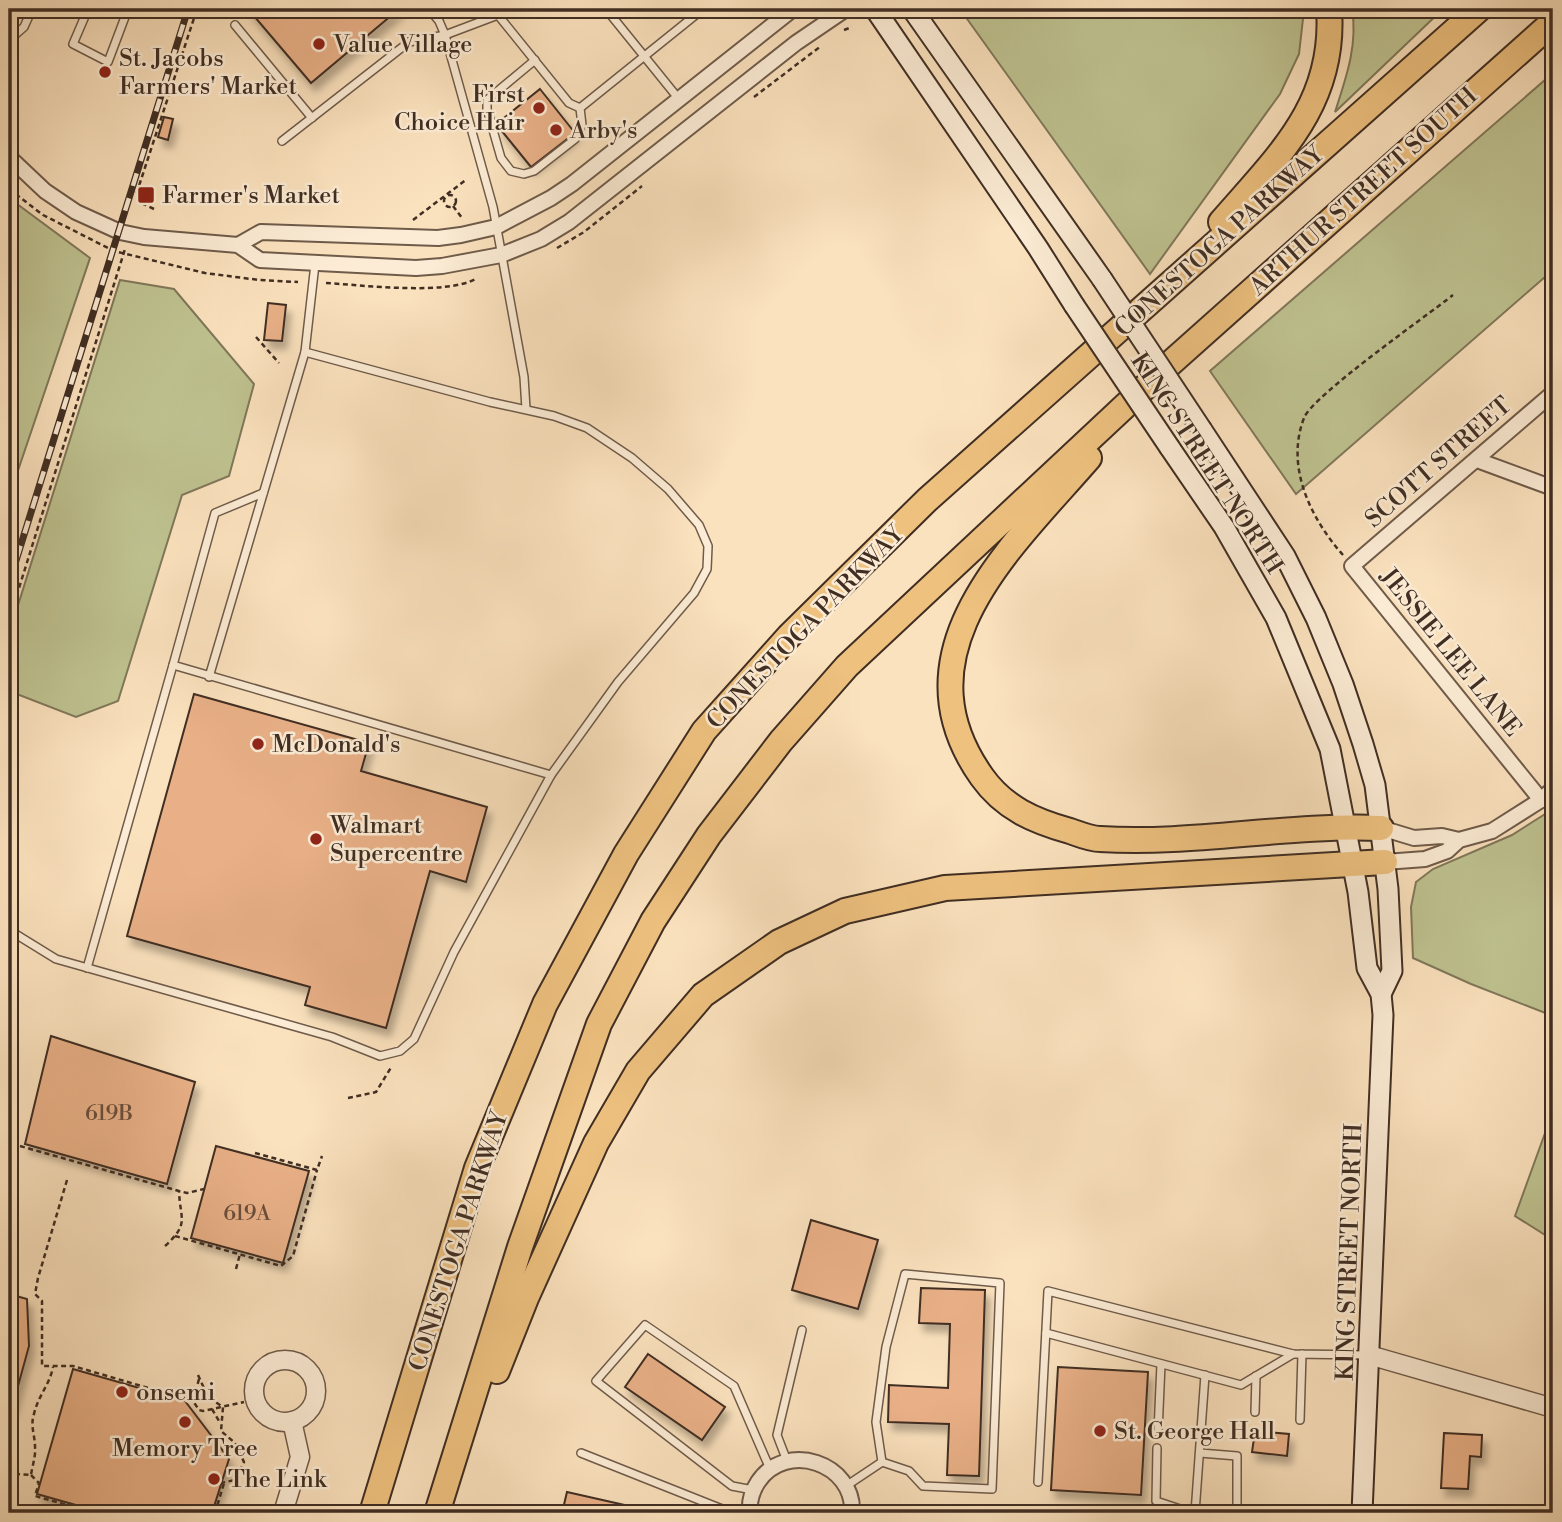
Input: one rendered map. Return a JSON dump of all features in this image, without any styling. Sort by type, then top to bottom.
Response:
[{"type":"highway","points":[[1156,297],[1284,149],[1307,117],[1325,73],[1331,30],[1329,9]]},
{"type":"highway","name":"CONESTOGA PARKWAY","points":[[372,1513],[477,1167],[545,1004],[625,854],[704,732],[789,636],[927,500],[1479,9]]},
{"type":"highway","name":"ARTHUR STREET SOUTH","points":[[1173,360],[1553,22]]},
{"type":"highway","points":[[1173,360],[991,572],[967,615],[953,652],[952,708],[959,737],[970,761],[988,786],[1017,812],[1049,826],[1097,839],[1156,839],[1294,828],[1381,828]]},
{"type":"highway","points":[[437,1513],[520,1247],[594,1037],[660,910],[709,835],[773,752],[848,666],[1173,360]]},
{"type":"highway","points":[[448,1480],[467,1446],[526,1298],[596,1143],[638,1071],[702,995],[757,957],[779,943],[845,911],[945,888],[1385,862]]},
{"type":"main road","name":"KING STREET NORTH","points":[[874,9],[1224,527],[1276,618],[1330,749],[1354,865],[1367,968],[1381,993],[1383,1015],[1362,1513]]},
{"type":"main road","name":"KING STREET NORTH","points":[[912,9],[1102,279],[1279,545],[1316,618],[1343,684],[1375,785],[1385,862],[1392,971],[1381,993]]},
{"type":"street","points":[[238,245],[261,232],[438,238],[461,236],[495,227],[530,211],[572,184],[793,9]]},
{"type":"street","points":[[9,157],[45,191],[76,212],[120,232],[144,237],[238,245],[260,260],[416,268],[469,263],[501,255],[541,239],[578,215],[796,43],[846,9]]},
{"type":"street","name":"SCOTT STREET","points":[[1352,566],[1553,393]]},
{"type":"street","points":[[1477,460],[1553,488]]},
{"type":"street","name":"JESSIE LEE LANE","points":[[1352,566],[1541,800]]},
{"type":"street","points":[[1385,862],[1425,859],[1447,851],[1459,840],[1492,831],[1541,800],[1553,789]]},
{"type":"street","points":[[1381,828],[1414,838],[1442,836],[1459,840]]},
{"type":"street","points":[[1369,1355],[1553,1408]]},
{"type":"street","points":[[283,1513],[300,1457],[292,1421]]},
{"type":"street","points":[[750,1511],[753,1490],[770,1469],[787,1461],[804,1459],[827,1466],[846,1486],[852,1513]]},
{"type":"lane","points":[[9,40],[24,27],[32,9]]},
{"type":"lane","points":[[88,9],[73,44],[108,62],[128,9]]},
{"type":"lane","points":[[429,9],[439,21],[445,35],[493,207],[524,377],[526,409]]},
{"type":"lane","points":[[282,141],[409,42],[445,35],[498,15],[506,9]]},
{"type":"lane","points":[[606,9],[678,98]]},
{"type":"lane","points":[[580,108],[703,9]]},
{"type":"lane","points":[[717,9],[730,9]]},
{"type":"lane","points":[[498,15],[569,103],[580,108]]},
{"type":"lane","points":[[235,25],[312,118]]},
{"type":"lane","points":[[535,60],[488,100],[487,109],[501,158],[508,169],[519,174],[534,171],[575,139],[582,125],[580,108]]},
{"type":"lane","points":[[209,677],[305,352],[315,264]]},
{"type":"lane","points":[[9,930],[56,959],[332,1037],[380,1056],[400,1051],[414,1039],[460,941],[551,775],[618,682],[694,593],[707,569],[708,546],[699,525],[668,489],[632,458],[587,428],[526,409],[489,402],[305,352]]},
{"type":"lane","points":[[87,968],[215,513],[263,493]]},
{"type":"lane","points":[[173,665],[551,775]]},
{"type":"lane","points":[[905,1274],[1000,1283],[992,1489],[923,1486],[909,1471],[882,1462],[876,1422],[886,1346],[905,1274]]},
{"type":"lane","points":[[1038,1482],[1048,1291],[1293,1354],[1369,1355]]},
{"type":"lane","points":[[753,1490],[732,1486],[596,1381],[645,1325],[734,1386],[770,1469]]},
{"type":"lane","points":[[787,1461],[777,1434],[802,1331]]},
{"type":"lane","points":[[1046,1332],[1241,1385],[1293,1354]]},
{"type":"lane","points":[[1300,1420],[1302,1354]]},
{"type":"lane","points":[[1158,1432],[1161,1364]]},
{"type":"lane","points":[[1157,1448],[1156,1501],[1193,1513],[1205,1376]]},
{"type":"lane","points":[[1255,1412],[1256,1377]]},
{"type":"lane","points":[[581,1453],[727,1511],[750,1511]]},
{"type":"lane","points":[[1199,1453],[1237,1456],[1237,1513]]},
{"type":"lane","points":[[846,1486],[882,1462]]},
{"type":"path","points":[[154,209],[139,202],[137,192],[197,9]]},
{"type":"path","points":[[412,220],[467,179]]},
{"type":"path","points":[[9,189],[43,215],[124,254],[205,273],[298,282]]},
{"type":"path","points":[[446,195],[453,196],[456,203],[453,206]]},
{"type":"path","points":[[446,195],[444,203],[453,206],[462,218]]},
{"type":"path","points":[[9,620],[124,254]]},
{"type":"path","points":[[326,283],[444,287],[471,282],[477,278]]},
{"type":"path","points":[[1352,566],[1329,539],[1306,499],[1296,452],[1304,415],[1330,390],[1453,295]]},
{"type":"path","points":[[256,337],[279,363]]},
{"type":"path","points":[[348,1098],[376,1092],[400,1051]]},
{"type":"path","points":[[20,1146],[187,1193],[204,1189]]},
{"type":"path","points":[[255,1153],[317,1170]]},
{"type":"path","points":[[175,1236],[281,1266],[291,1259],[322,1156]]},
{"type":"path","points":[[67,1180],[37,1278],[35,1294],[42,1301],[42,1366],[73,1366],[193,1401],[203,1412],[244,1402]]},
{"type":"path","points":[[165,1246],[183,1223],[179,1191]]},
{"type":"path","points":[[236,1269],[240,1255]]},
{"type":"path","points":[[31,1475],[36,1449],[32,1429],[34,1413],[51,1380],[53,1366]]},
{"type":"path","points":[[193,1401],[199,1376],[208,1398],[223,1407]]},
{"type":"path","points":[[216,1513],[223,1482],[235,1480],[244,1462],[234,1443],[221,1431],[223,1407]]},
{"type":"path","points":[[212,1409],[220,1422]]},
{"type":"path","points":[[15,1474],[31,1475],[38,1483],[35,1496],[96,1513]]},
{"type":"green space","points":[[960,9],[1304,10],[1299,54],[1280,94],[1150,274]]},
{"type":"green space","points":[[1352,9],[1443,9],[1335,112],[1352,48]]},
{"type":"green space","points":[[1553,73],[1553,270],[1296,494],[1210,371]]},
{"type":"green space","points":[[9,198],[90,258],[9,497]]},
{"type":"green space","points":[[120,280],[174,289],[254,384],[229,476],[182,495],[118,701],[76,717],[9,691],[9,634]]},
{"type":"green space","points":[[1553,809],[1553,1016],[1413,958],[1411,907],[1416,882],[1433,869],[1512,835]]},
{"type":"green space","points":[[1553,1111],[1553,1240],[1515,1216]]},
{"type":"building","points":[[248,9],[399,9],[311,83]]},
{"type":"building","points":[[540,89],[575,133],[531,167],[501,130],[499,122]]},
{"type":"building","points":[[164,117],[173,119],[168,140],[158,137]]},
{"type":"building","points":[[268,303],[286,305],[282,341],[264,340]]},
{"type":"building","name":"Walmart Supercentre","points":[[194,694],[369,743],[361,771],[487,807],[466,882],[430,871],[386,1028],[305,1005],[310,987],[127,936]]},
{"type":"building","points":[[51,1036],[195,1082],[167,1184],[25,1144]]},
{"type":"building","points":[[216,1146],[309,1171],[283,1263],[191,1238]]},
{"type":"building","points":[[811,1220],[878,1240],[858,1309],[792,1290]]},
{"type":"building","points":[[921,1288],[985,1290],[979,1476],[947,1475],[949,1424],[888,1422],[889,1385],[948,1388],[950,1324],[919,1323]]},
{"type":"building","points":[[9,1294],[27,1299],[29,1346],[12,1408],[9,1407]]},
{"type":"building","points":[[648,1354],[725,1407],[702,1440],[625,1387]]},
{"type":"building","name":"St. George Hall","points":[[1058,1367],[1148,1372],[1141,1495],[1051,1490]]},
{"type":"building","points":[[73,1369],[185,1401],[229,1459],[212,1513],[104,1513],[37,1494]]},
{"type":"building","points":[[1255,1431],[1289,1434],[1287,1456],[1252,1452]]},
{"type":"building","points":[[1444,1433],[1482,1435],[1481,1457],[1470,1456],[1468,1489],[1441,1488]]},
{"type":"building","points":[[567,1492],[660,1513],[562,1513]]},
{"type":"railway","points":[[9,583],[188,9]]},
{"type":"place","name":"Value Village","points":[[319,44]]},
{"type":"place","name":"St. Jacobs Farmers' Market","points":[[105,72]]},
{"type":"place","name":"First Choice Hair","points":[[539,108]]},
{"type":"place","name":"Arby's","points":[[556,130]]},
{"type":"place","name":"Farmer's Market","points":[[146,195]]},
{"type":"place","name":"McDonald's","points":[[258,744]]},
{"type":"place","name":"Walmart Supercentre","points":[[316,839]]},
{"type":"place","name":"onsemi","points":[[122,1392]]},
{"type":"place","name":"Memory Tree","points":[[185,1422]]},
{"type":"place","name":"St. George Hall","points":[[1100,1431]]},
{"type":"place","name":"The Link","points":[[214,1479]]}]
